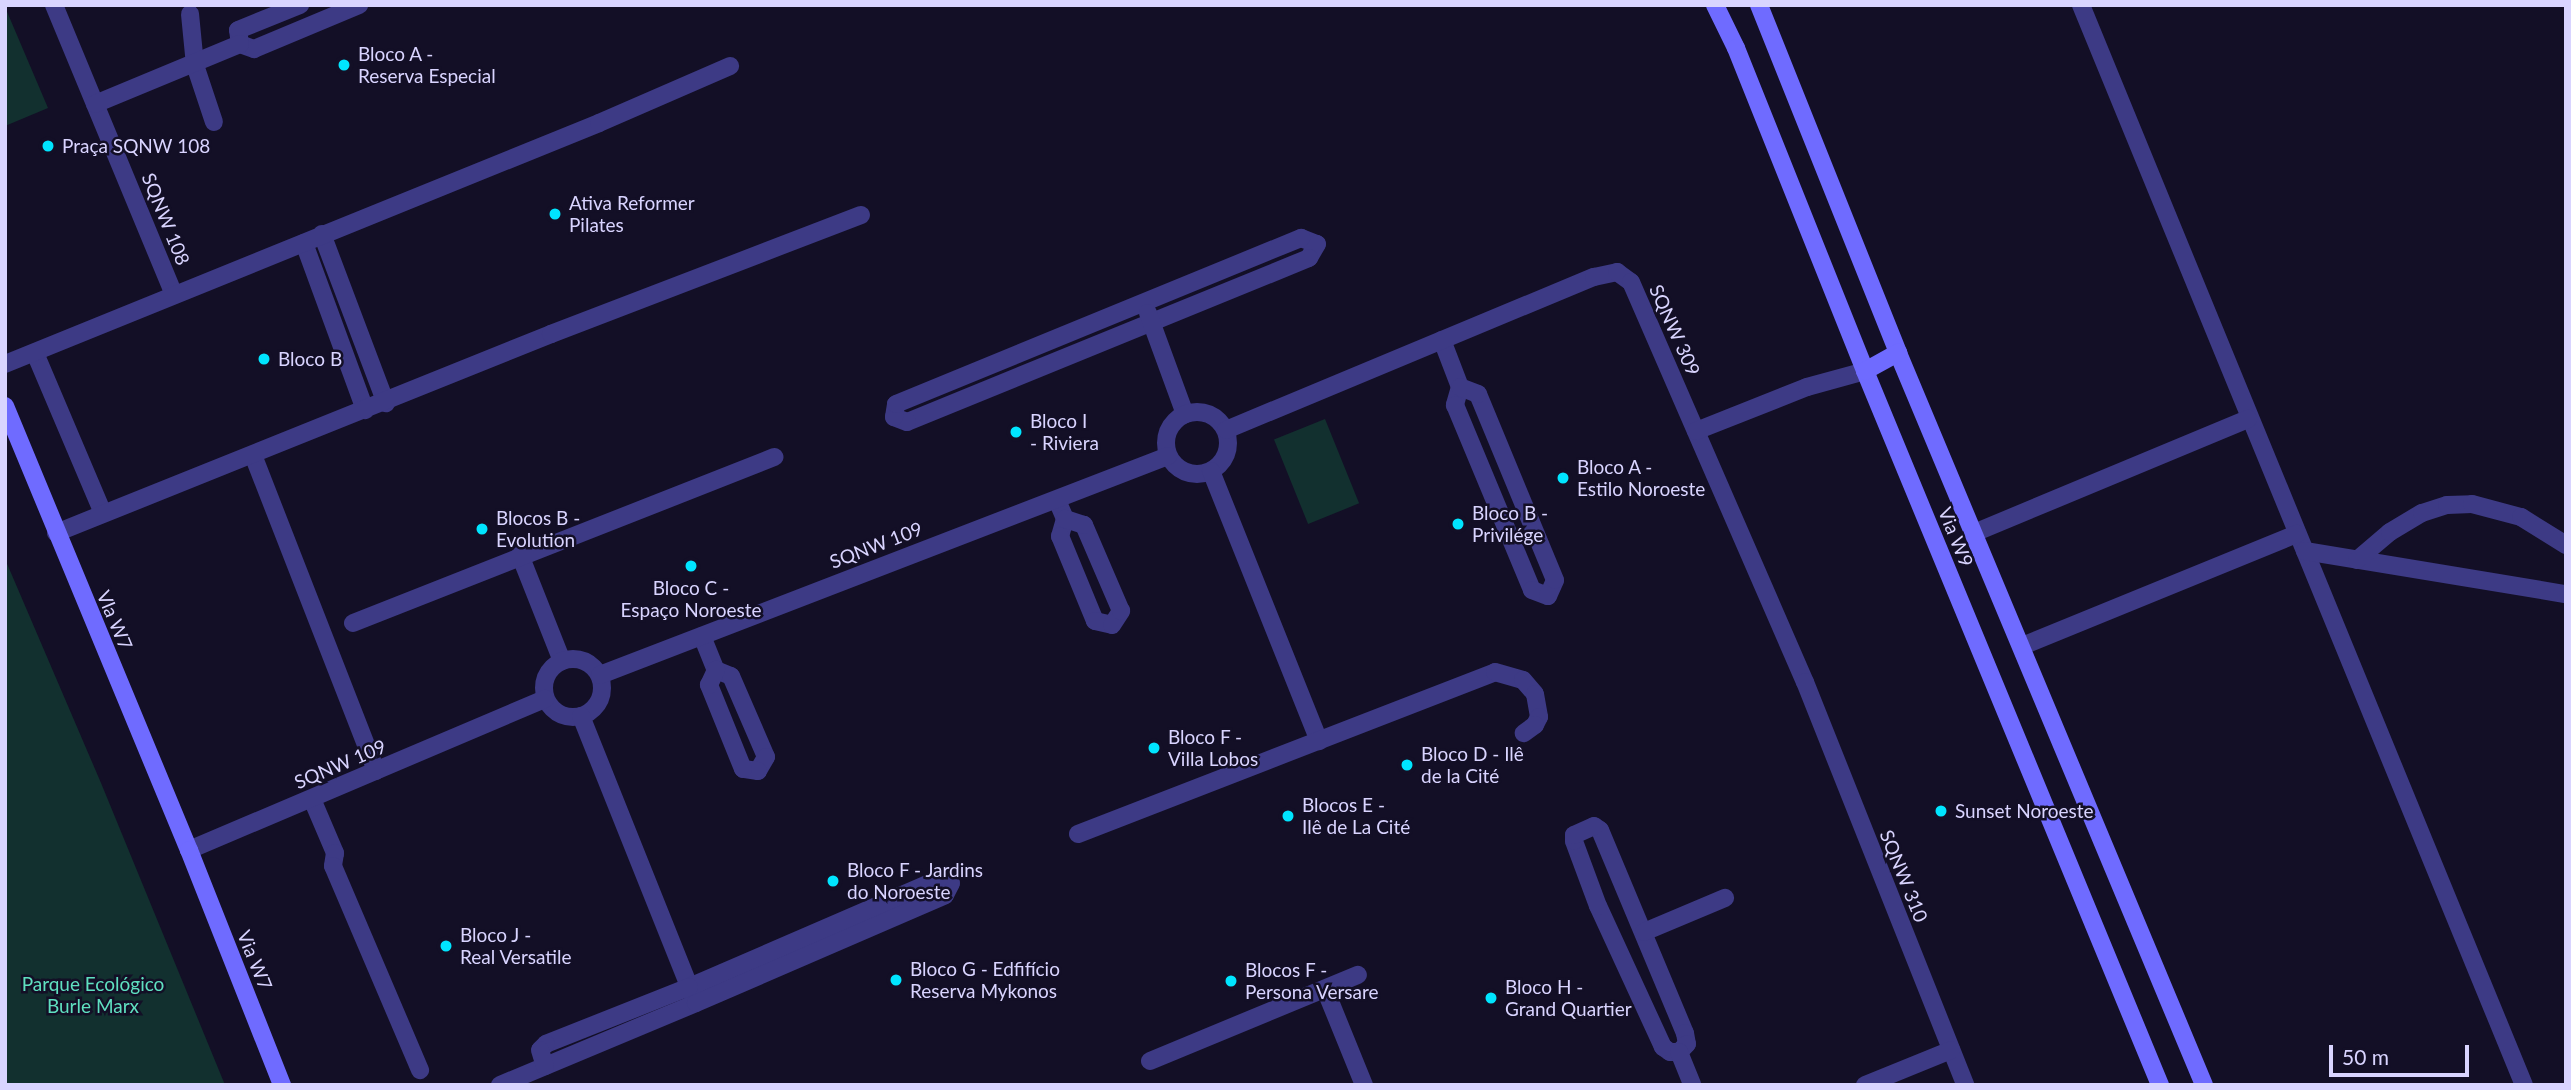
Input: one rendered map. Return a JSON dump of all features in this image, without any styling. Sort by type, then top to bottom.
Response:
[{"type":"street","name":"SQNW 108","points":[[54,5],[174,294]]},
{"type":"street","points":[[240,44],[238,30],[300,5]]},
{"type":"street","points":[[95,104],[195,65],[240,44],[254,49],[359,5]]},
{"type":"street","name":"Via W9","points":[[1715,5],[1736,48],[1865,371],[2160,1085]]},
{"type":"street","name":"Via W9","points":[[1759,5],[1898,353],[2204,1085]]},
{"type":"street","points":[[2081,5],[2248,419],[2305,551],[2524,1085]]},
{"type":"street","points":[[190,14],[195,65],[214,122]]},
{"type":"street","points":[[5,364],[260,258],[304,243],[624,113],[730,66]]},
{"type":"street","points":[[56,533],[386,403],[551,334],[861,215]]},
{"type":"street","points":[[322,234],[386,403]]},
{"type":"street","points":[[1301,239],[1317,244],[1309,258],[1152,323],[907,422],[894,417],[896,404],[1144,303],[1301,239]]},
{"type":"street","points":[[304,243],[365,410]]},
{"type":"street","name":"SQNW 309","points":[[1226,430],[1594,276],[1617,272],[1631,282],[1805,682]]},
{"type":"street","points":[[1144,303],[1185,414]]},
{"type":"street","points":[[1442,340],[1460,387],[1455,405],[1500,514],[1532,590],[1548,596],[1555,580],[1478,394],[1460,387]]},
{"type":"street","points":[[35,353],[103,513]]},
{"type":"street","points":[[1696,431],[1807,387],[1865,371],[1898,353]]},
{"type":"street","name":"Vla W7","points":[[5,406],[189,850]]},
{"type":"street","points":[[1206,413],[1221,422],[1226,430],[1227,453],[1211,471],[1191,474],[1182,471],[1168,456],[1168,430],[1185,414],[1206,413]]},
{"type":"street","points":[[1974,533],[2248,419]]},
{"type":"street","points":[[253,455],[376,771]]},
{"type":"street","name":"SQNW 109","points":[[600,675],[1168,456]]},
{"type":"street","points":[[353,623],[520,555],[775,457]]},
{"type":"street","points":[[1211,471],[1319,741]]},
{"type":"street","points":[[1057,500],[1065,519],[1060,536],[1095,621],[1112,625],[1121,611],[1084,525],[1065,519]]},
{"type":"street","points":[[2357,560],[2390,532],[2422,513],[2447,505],[2472,503],[2521,517],[2566,545]]},
{"type":"street","points":[[2022,646],[2297,534]]},
{"type":"street","points":[[2305,551],[2566,594]]},
{"type":"street","points":[[520,555],[562,661]]},
{"type":"street","points":[[702,636],[716,670],[731,676],[766,757],[758,771],[743,769],[709,685],[716,670]]},
{"type":"street","points":[[570,658],[588,662],[600,675],[600,700],[589,713],[573,718],[556,712],[545,699],[548,673],[562,661],[570,658]]},
{"type":"street","points":[[1078,834],[1495,672],[1523,680],[1535,694],[1539,717],[1535,725],[1524,733]]},
{"type":"street","name":"SQNW 310","points":[[1805,682],[1951,1050],[1962,1084]]},
{"type":"street","name":"SQNW 109","points":[[189,850],[545,699]]},
{"type":"street","points":[[581,716],[693,995]]},
{"type":"street","points":[[312,799],[335,853],[333,866],[420,1070]]},
{"type":"street","points":[[1594,826],[1600,830],[1685,1032],[1687,1044],[1679,1052],[1670,1052],[1663,1047],[1598,906],[1574,841],[1574,835],[1594,826]]},
{"type":"street","name":"Via W7","points":[[189,850],[282,1085]]},
{"type":"street","points":[[500,1085],[545,1066],[540,1050],[546,1044],[693,995],[944,895],[951,883],[939,879],[693,995]]},
{"type":"street","points":[[1644,932],[1725,898]]},
{"type":"street","points":[[1150,1061],[1358,975]]},
{"type":"street","points":[[1325,989],[1364,1085]]},
{"type":"street","points":[[1865,1085],[1951,1050]]},
{"type":"street","points":[[1679,1052],[1692,1085]]},
{"type":"green space","points":[[5,7],[48,108],[5,126]]},
{"type":"green space","points":[[1325,419],[1359,503],[1308,524],[1274,440]]},
{"type":"green space","name":"Parque Ecológico Burle Marx","points":[[5,559],[101,783],[225,1085],[5,1085]]},
{"type":"place","name":"Bloco A - Reserva Especial","points":[[344,65]]},
{"type":"place","name":"Praça SQNW 108","points":[[48,146]]},
{"type":"place","name":"Ativa Reformer Pilates","points":[[555,214]]},
{"type":"place","name":"Bloco B","points":[[264,359]]},
{"type":"place","name":"Bloco I - Riviera","points":[[1016,432]]},
{"type":"place","name":"Bloco A - Estilo Noroeste","points":[[1563,478]]},
{"type":"place","name":"Bloco B - Privilége","points":[[1458,524]]},
{"type":"place","name":"Blocos B - Evolution","points":[[482,529]]},
{"type":"place","name":"Bloco C - Espaço Noroeste","points":[[691,566]]},
{"type":"place","name":"Bloco F - Villa Lobos","points":[[1154,748]]},
{"type":"place","name":"Bloco D - Ilê de la Cité","points":[[1407,765]]},
{"type":"place","name":"Sunset Noroeste","points":[[1941,811]]},
{"type":"place","name":"Blocos E - Ilê de La Cité","points":[[1288,816]]},
{"type":"place","name":"Bloco F - Jardins do Noroeste","points":[[833,881]]},
{"type":"place","name":"Bloco J - Real Versatile","points":[[446,946]]},
{"type":"place","name":"Bloco G - Edfifício Reserva Mykonos","points":[[896,980]]},
{"type":"place","name":"Blocos F - Persona Versare","points":[[1231,981]]},
{"type":"place","name":"Bloco H - Grand Quartier","points":[[1491,998]]}]
